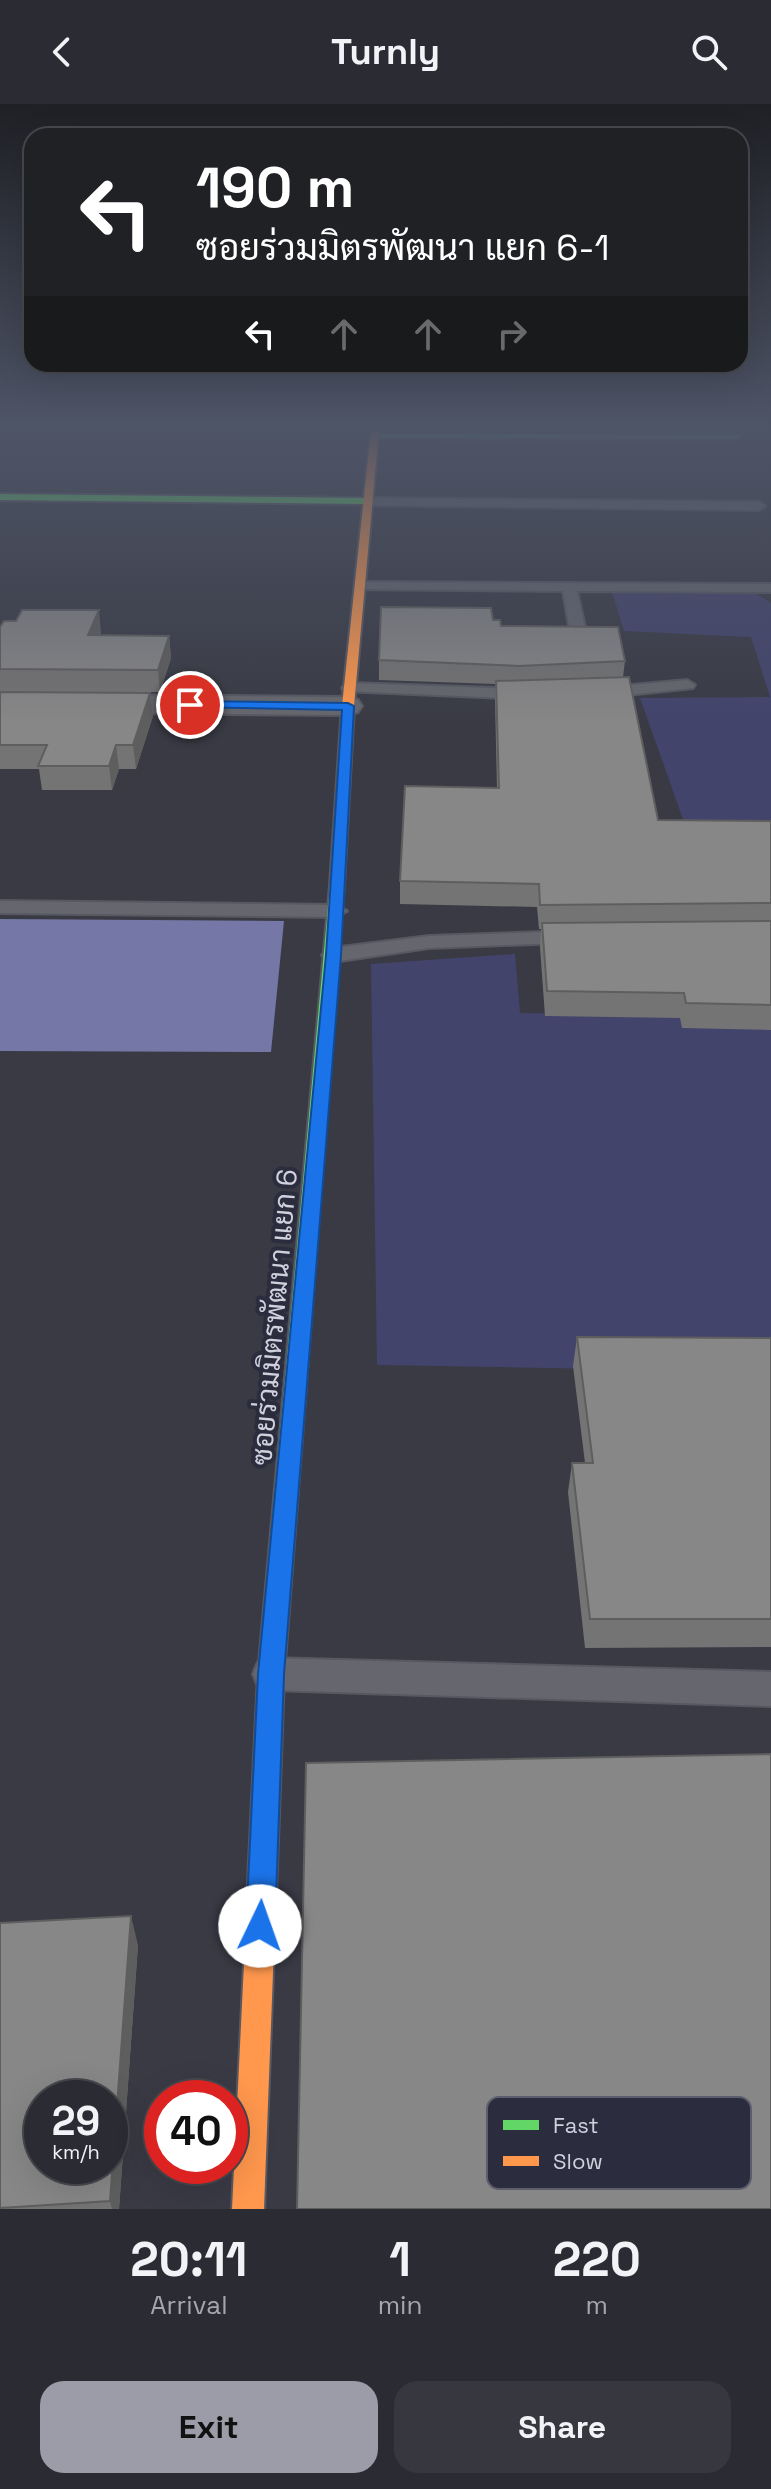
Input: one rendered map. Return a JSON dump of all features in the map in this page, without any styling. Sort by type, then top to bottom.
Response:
[{"type":"street","name":"ซอยร่วมมิตรพัฒนา แยก 6","points":[[248,2209],[271,1674],[333,955],[349,697],[365,528]]},
{"type":"street","points":[[0,703],[349,697]]},
{"type":"lane","points":[[360,586],[771,588]]},
{"type":"lane","points":[[569,587],[578,632]]},
{"type":"lane","points":[[582,693],[687,685]]},
{"type":"lane","points":[[349,697],[542,694]]},
{"type":"lane","points":[[0,907],[336,911]]},
{"type":"lane","points":[[333,955],[429,942],[602,937]]},
{"type":"lane","points":[[271,1674],[771,1689]]},
{"type":"shaded area","points":[[609,582],[740,583],[771,603],[771,839],[690,839],[640,698],[770,697],[751,637],[624,631]]},
{"type":"shaded area","points":[[0,919],[284,921],[271,1052],[0,1051]]},
{"type":"shaded area","points":[[515,954],[520,1013],[771,1018],[771,1372],[377,1365],[371,964]]},
{"type":"building","points":[[381,607],[491,608],[493,620],[500,620],[501,626],[618,627],[625,661],[519,666],[379,660]]},
{"type":"building","points":[[22,610],[99,610],[88,635],[169,636],[158,670],[0,669],[0,627],[4,621],[16,621]]},
{"type":"building","points":[[629,677],[658,820],[771,821],[771,903],[540,905],[539,884],[400,881],[405,786],[499,788],[496,681]]},
{"type":"building","points":[[0,692],[150,693],[133,745],[116,745],[109,766],[38,766],[47,745],[0,745]]},
{"type":"building","points":[[771,921],[771,1005],[686,1003],[684,993],[547,991],[542,923]]},
{"type":"building","points":[[577,1337],[771,1338],[771,1619],[590,1619],[572,1463],[593,1463]]},
{"type":"building","points":[[771,1754],[771,2209],[297,2209],[306,1763]]},
{"type":"building","points":[[131,1916],[119,2080],[24,2080],[24,2184],[111,2184],[110,2201],[0,2208],[0,1923]]},
{"type":"traffic: fast","points":[[264,1841],[271,1674],[337,885]]},
{"type":"traffic: slow","points":[[337,885],[348,706],[365,528]]},
{"type":"traffic: slow","points":[[248,2209],[264,1841]]},
{"type":"route","points":[[190,705],[348,706],[333,955],[271,1674],[260,1926]]}]
